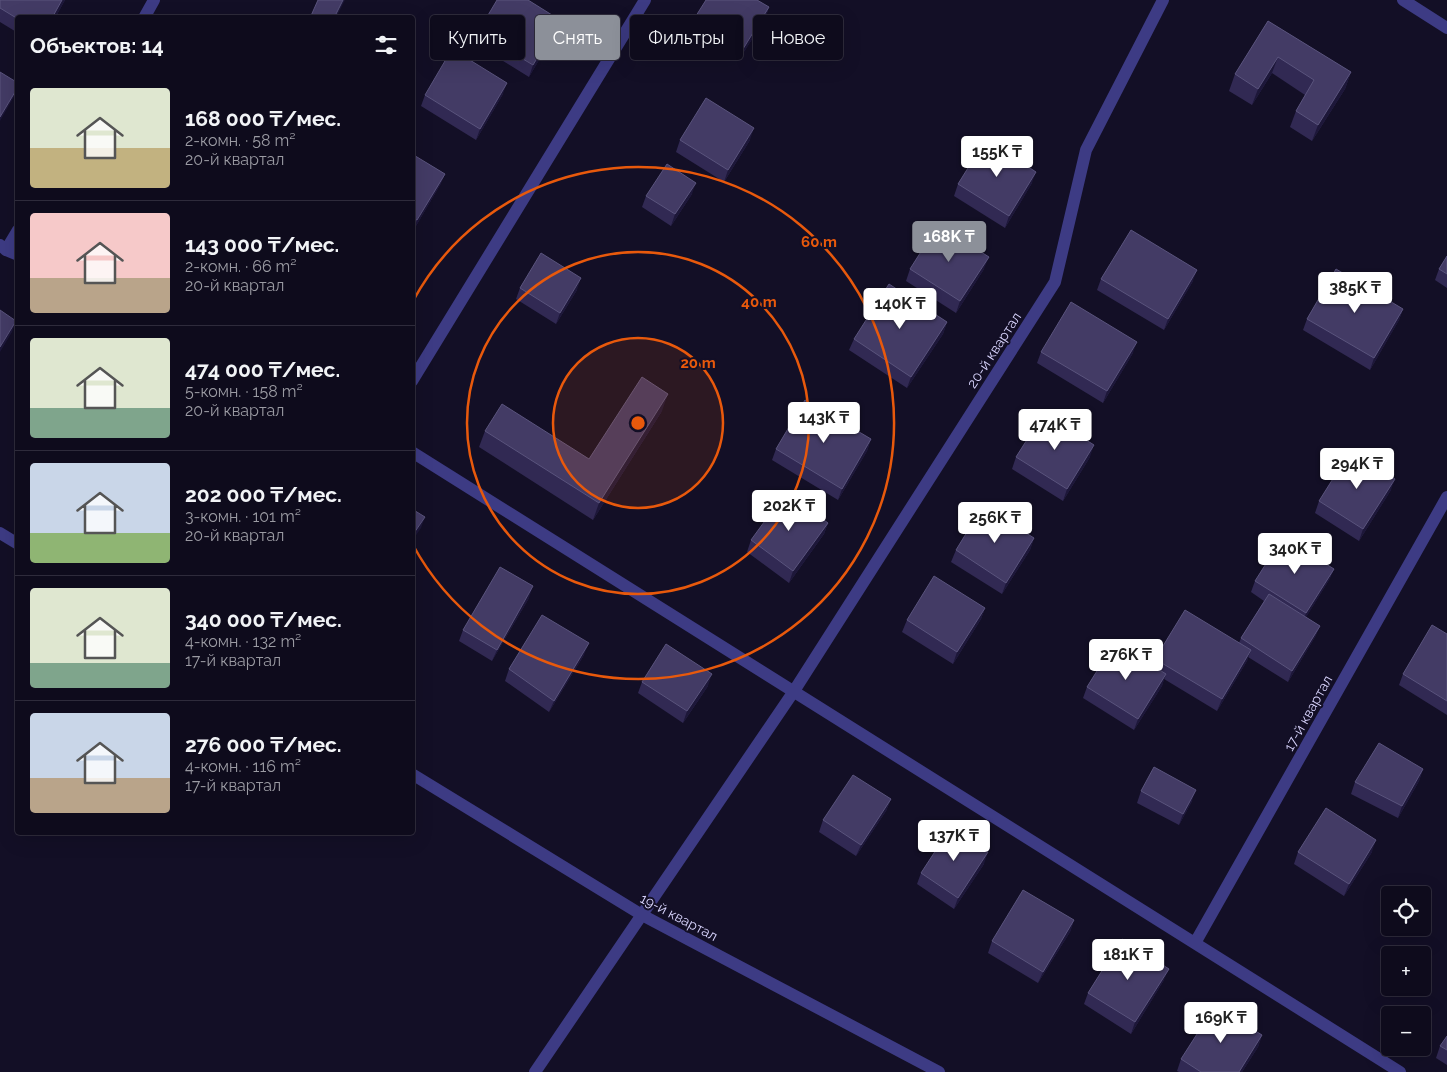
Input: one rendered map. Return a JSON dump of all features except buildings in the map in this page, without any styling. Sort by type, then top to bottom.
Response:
[{"type":"street","points":[[146,15],[154,0]]},
{"type":"street","points":[[415,377],[645,0]]},
{"type":"street","name":"20-й квартал","points":[[535,1072],[794,691],[1055,282],[1086,150],[1163,0]]},
{"type":"street","points":[[1403,0],[1447,28]]},
{"type":"street","points":[[8,250],[15,236]]},
{"type":"street","points":[[415,454],[1400,1072]]},
{"type":"street","name":"17-й квартал","points":[[1195,943],[1447,497]]},
{"type":"street","points":[[0,533],[15,542]]},
{"type":"street","name":"19-й квартал","points":[[415,776],[642,915],[939,1072]]}]
